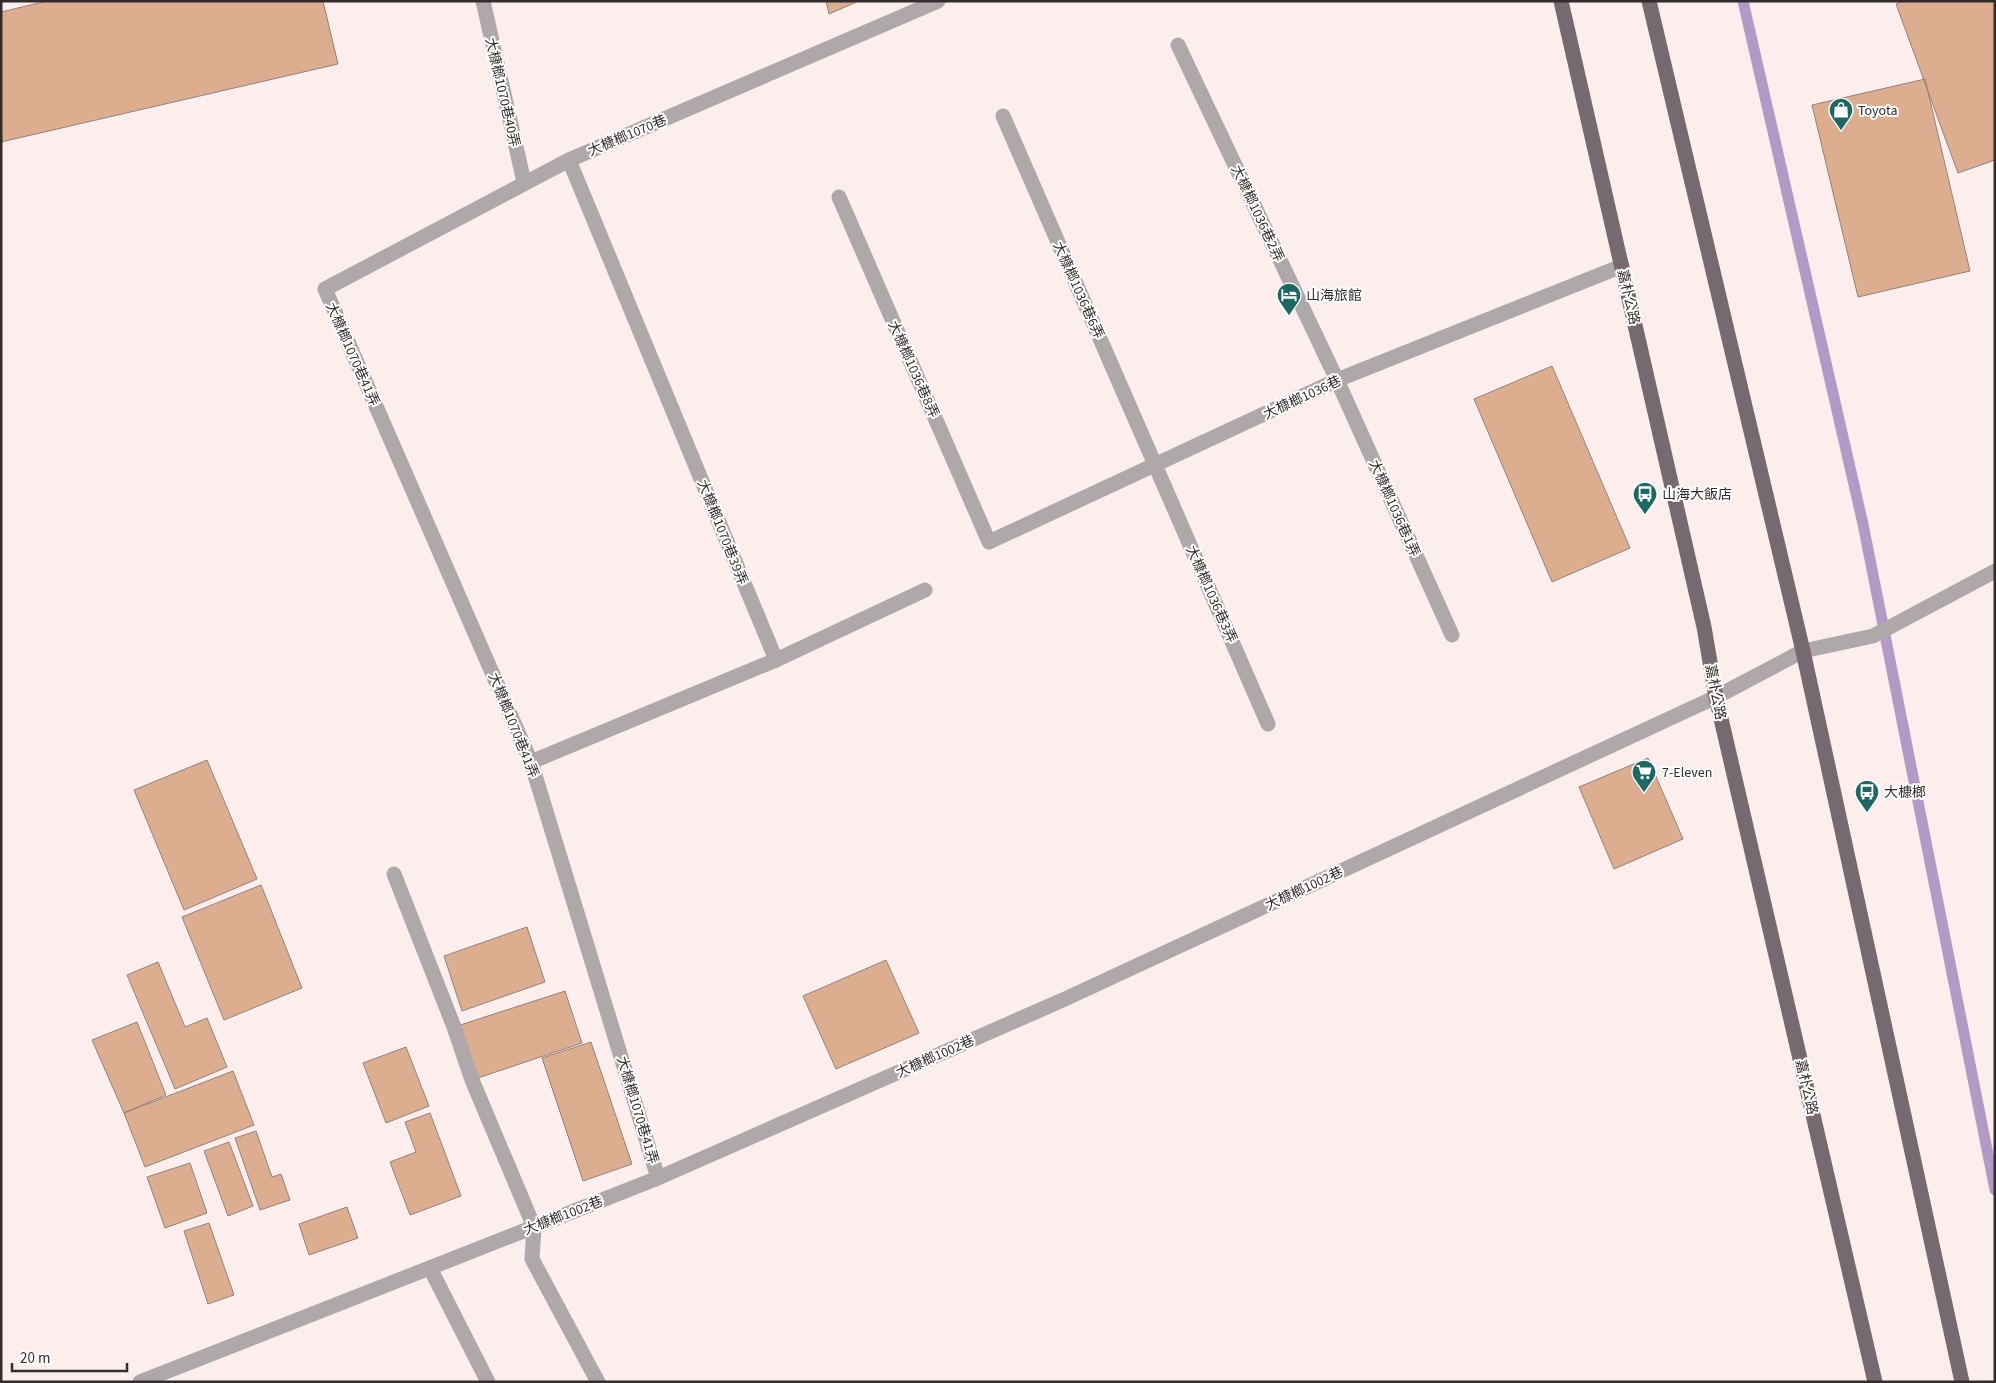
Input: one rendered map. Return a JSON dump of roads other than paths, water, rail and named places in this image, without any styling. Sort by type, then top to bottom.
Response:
[{"type":"main road","name":"嘉朴公路","points":[[1561,1],[1704,627],[1716,697],[1875,1382]]},
{"type":"main road","points":[[1649,1],[1803,651],[1962,1382]]},
{"type":"street","name":"大槺榔1070巷40弄","points":[[483,1],[524,182]]},
{"type":"street","name":"大槺榔1070巷","points":[[325,289],[524,182],[569,160],[938,1]]},
{"type":"street","name":"大槺榔1036巷2弄","points":[[1178,45],[1337,380]]},
{"type":"street","name":"大槺榔1036巷6弄","points":[[1003,116],[1155,464]]},
{"type":"street","name":"大槺榔1070巷39弄","points":[[569,160],[776,660]]},
{"type":"street","name":"大槺榔1036巷8弄","points":[[839,197],[989,542]]},
{"type":"street","name":"大槺榔1036巷","points":[[989,542],[1337,380],[1622,266]]},
{"type":"street","name":"大槺榔1070巷41弄","points":[[325,289],[531,762],[658,1178]]},
{"type":"street","name":"大槺榔1036巷1弄","points":[[1337,380],[1452,635]]},
{"type":"street","name":"大槺榔1036巷3弄","points":[[1155,464],[1268,724]]},
{"type":"street","name":"大槺榔1002巷","points":[[140,1382],[658,1178],[1065,1000],[1716,697],[1803,651],[1873,636],[1995,571]]},
{"type":"street","points":[[531,762],[776,660],[925,590]]},
{"type":"street","points":[[394,874],[454,1027],[472,1080],[534,1227],[532,1259],[598,1382]]},
{"type":"street","points":[[430,1268],[488,1382]]},
{"type":"waterway","points":[[1743,1],[1863,524],[1995,1190]]},
{"type":"place","name":"Toyota","points":[[1841,131]]},
{"type":"place","name":"山海旅館","points":[[1289,316]]},
{"type":"place","name":"山海大飯店","points":[[1645,515]]},
{"type":"place","name":"7-Eleven","points":[[1644,793]]},
{"type":"place","name":"大槺榔","points":[[1867,813]]}]
